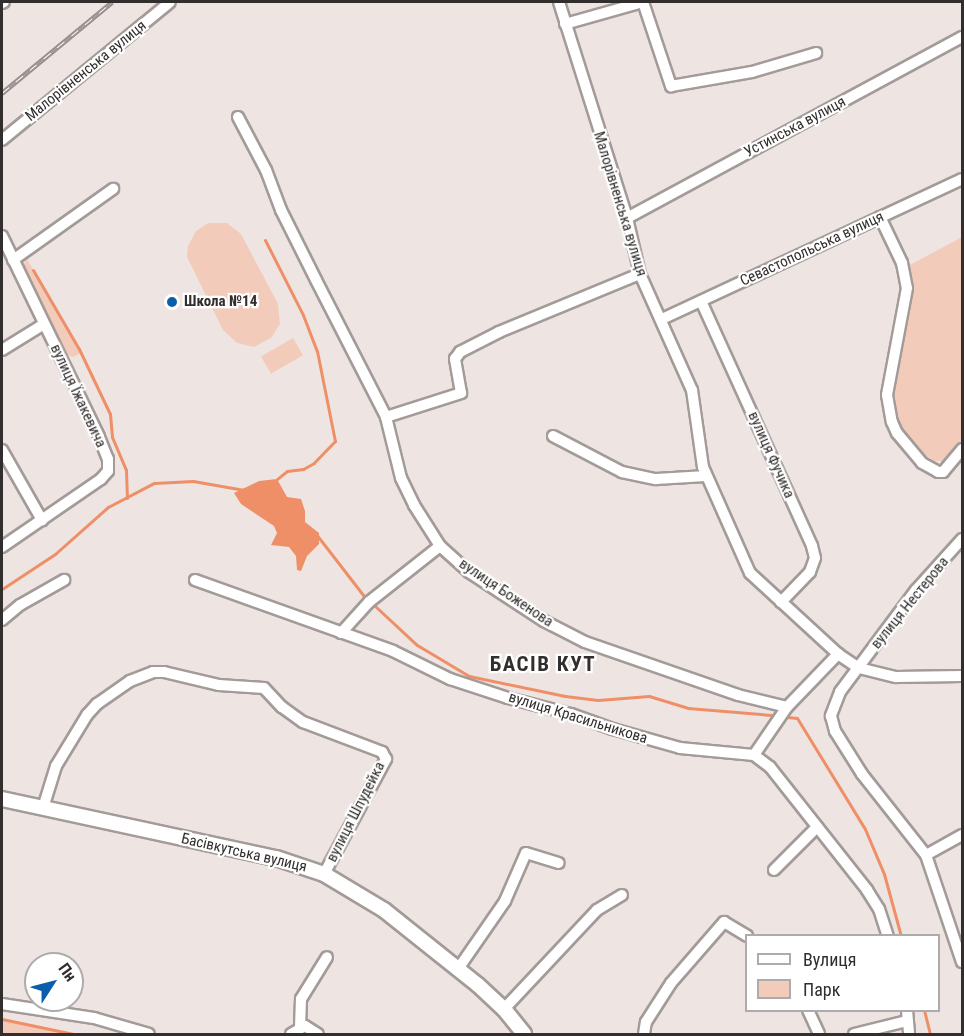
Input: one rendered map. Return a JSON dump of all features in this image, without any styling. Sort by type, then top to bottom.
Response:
[{"type":"main road","name":"Басівкутська вулиця","points":[[2,799],[276,858],[324,874],[384,910],[458,969],[504,1009],[524,1035]]},
{"type":"street","name":"Малорівненська вулиця","points":[[2,140],[170,2]]},
{"type":"street","name":"Малорівненська вулиця","points":[[558,2],[627,218],[640,274],[692,390],[706,476],[750,573],[838,654],[859,668],[896,677],[963,676]]},
{"type":"street","points":[[565,24],[643,2],[671,86],[752,72],[816,52]]},
{"type":"street","name":"Устинська вулиця","points":[[627,218],[963,36]]},
{"type":"street","name":"вулиця Боженова","points":[[238,117],[266,170],[281,210],[386,417],[401,478],[414,506],[440,546],[469,572],[544,621],[585,642],[738,694],[787,707]]},
{"type":"street","name":"Севастопольська вулиця","points":[[662,320],[963,179]]},
{"type":"street","points":[[13,261],[114,189]]},
{"type":"street","points":[[880,217],[902,263],[907,288],[888,388],[890,411],[897,433],[922,463],[938,472],[943,472],[963,449]]},
{"type":"street","name":"вулиця Їжакевича","points":[[2,236],[108,459],[108,471],[101,479],[2,548]]},
{"type":"street","points":[[386,417],[461,393],[455,359],[460,352],[499,332],[640,274]]},
{"type":"street","name":"вулиця Фучика","points":[[701,301],[812,546],[815,558],[813,568],[781,602]]},
{"type":"street","points":[[2,350],[44,324]]},
{"type":"street","points":[[553,436],[622,472],[656,479],[706,476]]},
{"type":"street","points":[[2,450],[42,520]]},
{"type":"street","name":"вулиця Нестерова","points":[[859,668],[916,590],[963,539]]},
{"type":"street","points":[[341,633],[369,602],[440,546]]},
{"type":"street","points":[[2,620],[30,599],[64,580]]},
{"type":"street","name":"вулиця Красильникова","points":[[195,580],[410,659],[450,679],[508,698],[571,714],[613,729],[680,748],[754,755]]},
{"type":"street","points":[[838,654],[787,707],[754,755],[770,767],[867,890],[879,909],[887,934]]},
{"type":"street","points":[[859,668],[833,705],[831,716],[835,731],[862,774],[926,855],[963,963]]},
{"type":"street","name":"вулиця Шпудейка","points":[[43,808],[57,766],[87,715],[97,704],[130,681],[147,674],[164,672],[219,685],[264,688],[282,707],[303,722],[382,752],[386,759],[324,874]]},
{"type":"street","points":[[774,870],[817,827]]},
{"type":"street","points":[[926,855],[963,835]]},
{"type":"street","points":[[458,969],[505,901],[526,853],[559,863]]},
{"type":"street","points":[[504,1009],[597,910],[622,895]]},
{"type":"street","points":[[644,1035],[646,1022],[671,983],[724,922],[745,935]]},
{"type":"street","points":[[296,1031],[301,999],[327,957]]},
{"type":"street","points":[[2,1004],[94,1018],[149,1035]]},
{"type":"street","points":[[808,1012],[819,1035]]},
{"type":"street","points":[[854,1035],[907,1016],[909,1035]]},
{"type":"street","points":[[296,1031],[305,1026],[318,1035]]},
{"type":"green space","points":[[208,223],[227,223],[241,234],[278,304],[280,324],[271,338],[254,347],[237,343],[223,330],[187,257],[188,246],[196,231]]},
{"type":"green space","points":[[962,237],[962,440],[944,461],[934,461],[918,450],[900,427],[893,396],[912,290],[908,266]]},
{"type":"green space","points":[[27,259],[81,353],[73,357],[64,354],[22,267]]},
{"type":"green space","points":[[293,338],[303,355],[271,374],[261,356]]},
{"type":"green space","points":[[2,1019],[69,1034],[2,1034]]},
{"type":"shaded area","points":[[277,479],[287,497],[301,499],[305,511],[305,522],[319,533],[319,544],[307,556],[301,571],[297,570],[296,556],[289,547],[271,545],[277,533],[274,526],[241,504],[234,493],[259,481]]},
{"type":"waterway","points":[[265,240],[303,315],[317,351],[335,441],[314,463],[303,469],[287,471],[277,479]]},
{"type":"waterway","points":[[33,270],[79,349],[110,414],[112,437],[126,470],[127,498]]},
{"type":"waterway","points":[[2,589],[55,554],[108,507],[154,483],[193,481],[244,490]]},
{"type":"waterway","points":[[316,534],[364,596]]},
{"type":"waterway","points":[[375,606],[417,645],[469,676],[565,696],[598,700],[649,696],[688,708],[772,715]]},
{"type":"waterway","points":[[787,717],[797,718],[865,829],[884,874],[900,934]]},
{"type":"waterway","points":[[924,1012],[930,1034]]},
{"type":"waterway","points":[[2,1019],[73,1034]]},
{"type":"railway","points":[[2,93],[112,2]]},
{"type":"place","name":"Школа №14","points":[[172,302]]},
{"type":"district","name":"БАСІВ КУТ","points":[[543,664]]}]
